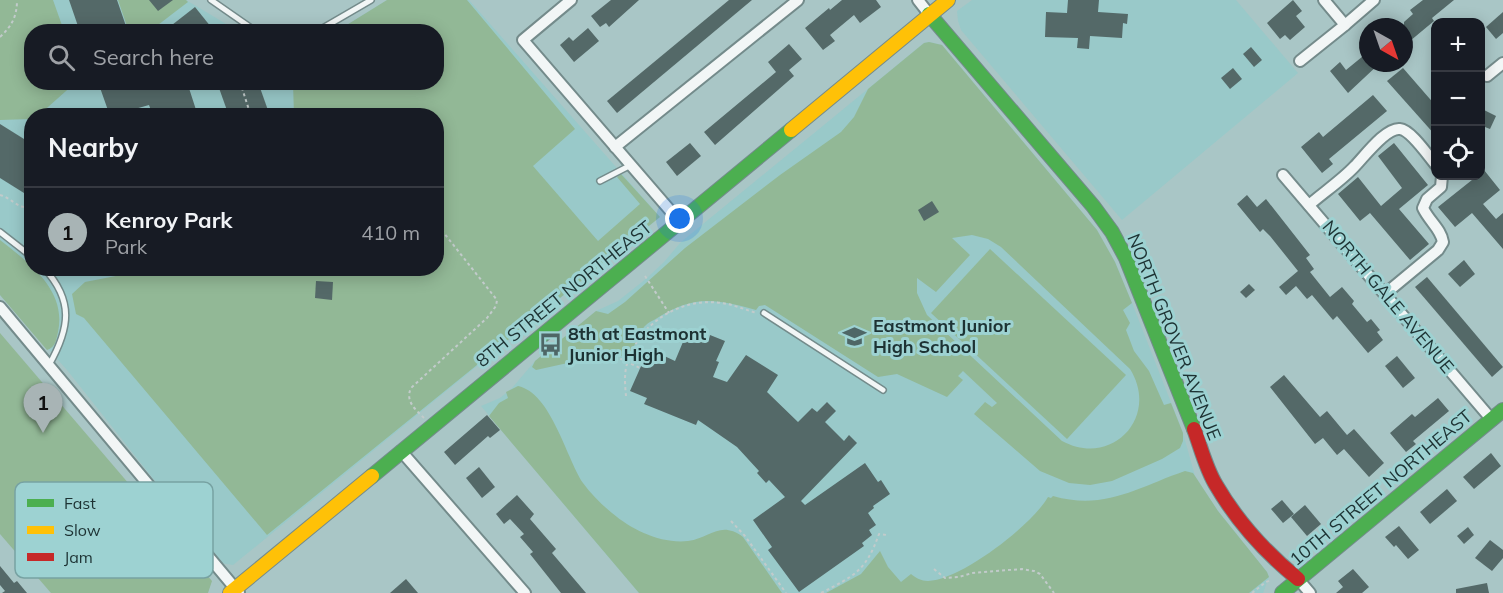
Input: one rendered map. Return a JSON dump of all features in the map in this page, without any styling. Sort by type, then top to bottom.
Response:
[{"type":"street","points":[[571,0],[523,39],[680,222]]},
{"type":"street","points":[[615,147],[798,0]]},
{"type":"street","points":[[918,0],[929,14]]},
{"type":"street","name":"8TH STREET NORTHEAST","points":[[235,591],[401,451],[948,0]]},
{"type":"street","points":[[1324,0],[1345,25]]},
{"type":"street","points":[[1300,61],[1374,0]]},
{"type":"street","name":"NORTH GROVER AVENUE","points":[[929,14],[1093,206],[1112,232],[1126,258],[1215,484],[1248,530],[1274,560],[1298,579],[1310,593]]},
{"type":"street","points":[[1487,76],[1503,63]]},
{"type":"street","points":[[1309,205],[1356,166],[1362,156],[1392,131],[1401,129],[1409,133],[1431,159]]},
{"type":"street","name":"NORTH GALE AVENUE","points":[[1283,175],[1492,420]]},
{"type":"street","points":[[1385,294],[1438,250],[1443,243],[1442,233],[1423,208],[1427,199],[1441,187],[1442,180]]},
{"type":"street","points":[[0,307],[146,482]]},
{"type":"street","name":"10TH STREET NORTHEAST","points":[[1281,593],[1503,410]]},
{"type":"street","points":[[401,451],[525,593]]},
{"type":"street","points":[[213,564],[235,591]]},
{"type":"lane","points":[[211,0],[245,24]]},
{"type":"lane","points":[[330,24],[371,0]]},
{"type":"lane","points":[[600,181],[631,165]]},
{"type":"lane","points":[[0,232],[24,251]]},
{"type":"lane","points":[[49,364],[57,351],[67,319],[65,304],[50,276]]},
{"type":"lane","points":[[764,313],[883,390]]},
{"type":"path","points":[[0,37],[11,25],[17,12],[17,0]]},
{"type":"path","points":[[243,90],[248,108]]},
{"type":"path","points":[[0,195],[19,207],[24,207]]},
{"type":"path","points":[[424,418],[409,401],[408,395],[411,388],[486,318],[496,306],[497,300],[444,233]]},
{"type":"path","points":[[645,276],[669,313]]},
{"type":"path","points":[[626,396],[627,363],[649,325],[669,313],[692,304],[708,302],[764,313]]},
{"type":"path","points":[[597,358],[611,355],[640,368]]},
{"type":"path","points":[[731,521],[745,536],[786,593]]},
{"type":"path","points":[[821,593],[858,572],[873,551],[879,534],[887,535]]},
{"type":"path","points":[[934,569],[945,578],[972,573],[1022,569],[1034,571],[1040,574],[1054,593]]},
{"type":"path","points":[[1252,593],[1271,580]]},
{"type":"shaded area","points":[[0,0],[186,0],[226,24],[24,24],[24,90],[444,90],[444,24],[348,24],[387,0],[469,0],[660,217],[233,565],[220,563],[213,554],[213,482],[156,482],[67,370],[0,295]]},
{"type":"shaded area","points":[[972,0],[1236,0],[1298,73],[1122,220],[961,30],[957,11]]},
{"type":"shaded area","name":"Eastmont Junior High School","points":[[924,43],[942,45],[1097,230],[1115,262],[1132,303],[1183,433],[1195,476],[1218,511],[1267,572],[1269,577],[1263,593],[639,593],[481,406],[500,398],[512,388],[535,361],[596,311],[618,301],[647,278],[681,242]]},
{"type":"green space","points":[[0,0],[53,0],[62,24],[24,24],[24,90],[67,90],[47,108],[24,108],[24,119],[0,120]]},
{"type":"green space","points":[[118,0],[186,0],[188,2],[159,24],[126,24]]},
{"type":"green space","points":[[387,0],[467,0],[575,129],[533,166],[598,241],[640,204],[617,177],[621,174],[660,217],[267,535],[84,318],[76,314],[72,294],[85,282],[116,276],[444,276],[444,108],[294,108],[293,90],[444,90],[444,24],[348,24]]},
{"type":"green space","points":[[924,43],[942,45],[1097,230],[1115,262],[1132,303],[1123,310],[1130,323],[1126,330],[1134,351],[1149,371],[1164,405],[1171,403],[1183,433],[1180,448],[1162,459],[1112,481],[1090,485],[1069,483],[1040,471],[974,414],[985,402],[992,407],[997,403],[963,371],[958,376],[963,380],[947,397],[897,374],[878,377],[765,305],[759,306],[756,310],[715,301],[680,306],[648,324],[626,355],[620,356],[613,353],[536,370],[532,367],[535,361],[596,311],[608,314],[625,302],[685,248],[780,175],[841,132],[854,117],[868,89]],"holes":[[[972,235],[988,239],[1001,247],[1130,369],[1138,387],[1139,404],[1135,420],[1126,433],[1113,443],[1098,448],[1081,448],[1062,441],[927,315],[917,293],[917,278],[936,292],[970,255],[952,238]]]},
{"type":"green space","points":[[0,240],[24,259],[24,276],[40,276],[57,303],[58,332],[54,345],[50,349],[47,350],[0,295]]},
{"type":"green space","points":[[990,249],[1126,375],[1067,439],[931,313]]},
{"type":"green space","points":[[0,333],[127,482],[15,482],[15,551],[0,534]]},
{"type":"green space","points":[[518,386],[530,391],[540,400],[549,413],[583,483],[620,519],[647,534],[668,540],[688,541],[722,530],[735,532],[743,537],[782,593],[639,593],[489,416],[499,403],[508,398],[506,392]]},
{"type":"green space","points":[[1185,471],[1193,473],[1218,511],[1267,572],[1269,577],[1249,593],[826,593],[861,574],[880,551],[888,567],[901,582],[911,574],[925,581],[942,578],[976,561],[1012,536],[1040,509],[1048,497],[1089,501],[1105,499]]},
{"type":"green space","points":[[38,578],[209,578],[212,581],[208,593],[51,593]]},
{"type":"building","points":[[69,0],[117,0],[125,24],[77,24]]},
{"type":"building","points":[[149,0],[173,0],[158,11]]},
{"type":"building","points":[[611,0],[639,0],[609,27],[606,23],[600,27],[591,16]]},
{"type":"building","points":[[729,0],[752,0],[617,113],[607,101]]},
{"type":"building","points":[[842,0],[876,0],[881,7],[860,23],[854,15],[830,35],[835,41],[823,50],[805,28]]},
{"type":"building","points":[[1068,0],[1099,0],[1098,12],[1128,14],[1127,24],[1123,23],[1122,38],[1090,36],[1089,49],[1077,48],[1078,38],[1045,37],[1046,12],[1067,13]]},
{"type":"building","points":[[1293,0],[1302,11],[1296,16],[1305,27],[1290,40],[1285,35],[1280,39],[1267,23]]},
{"type":"building","points":[[1423,0],[1454,0],[1431,18],[1431,24],[1413,38],[1413,18],[1408,18],[1413,14],[1410,10]]},
{"type":"building","points":[[195,7],[209,24],[173,24]]},
{"type":"building","points":[[1503,12],[1503,33],[1496,39],[1486,27]]},
{"type":"building","points":[[588,28],[599,41],[574,62],[560,45],[569,37],[573,41]]},
{"type":"building","points":[[789,44],[802,59],[789,70],[794,76],[715,145],[704,132],[776,72],[768,62]]},
{"type":"building","points":[[1251,47],[1262,60],[1254,67],[1243,54]]},
{"type":"building","points":[[1359,59],[1359,72],[1370,72],[1348,93],[1330,71],[1340,62],[1346,70]]},
{"type":"building","points":[[1233,68],[1242,79],[1230,89],[1221,78]]},
{"type":"building","points":[[1398,72],[1406,72],[1431,100],[1431,130],[1387,81]]},
{"type":"building","points":[[101,90],[190,90],[195,108],[150,108],[149,105],[138,108],[107,108]]},
{"type":"building","points":[[220,90],[261,90],[267,108],[226,108]]},
{"type":"building","points":[[1373,95],[1387,111],[1329,159],[1333,164],[1322,173],[1301,147],[1319,132],[1323,137]]},
{"type":"building","points":[[1485,110],[1496,116],[1490,129],[1485,127]]},
{"type":"building","points":[[0,124],[24,139],[24,193],[0,178]]},
{"type":"building","points":[[690,143],[701,156],[677,176],[666,162]]},
{"type":"building","points":[[1394,143],[1428,185],[1399,209],[1429,244],[1410,260],[1370,213],[1360,221],[1338,194],[1358,177],[1381,206],[1402,188],[1378,156]]},
{"type":"building","points":[[1485,171],[1500,190],[1483,204],[1496,219],[1503,213],[1503,249],[1472,213],[1455,227],[1438,207],[1472,180],[1485,180]]},
{"type":"building","points":[[1247,195],[1257,207],[1266,199],[1310,255],[1306,258],[1314,269],[1310,272],[1330,297],[1342,287],[1367,322],[1371,319],[1380,330],[1377,332],[1383,340],[1368,353],[1337,316],[1333,320],[1312,295],[1307,299],[1296,286],[1286,295],[1279,287],[1298,271],[1270,236],[1263,229],[1260,232],[1237,204]]},
{"type":"building","points":[[932,201],[939,212],[924,221],[918,210]]},
{"type":"building","points":[[1464,260],[1475,274],[1460,287],[1448,274]]},
{"type":"building","points":[[1427,277],[1503,367],[1492,377],[1415,287]]},
{"type":"building","points":[[316,281],[333,282],[332,300],[315,298]]},
{"type":"building","points":[[1249,284],[1255,290],[1246,298],[1240,292]]},
{"type":"building","points":[[688,330],[709,339],[710,335],[725,341],[716,361],[719,362],[713,377],[727,382],[746,355],[778,375],[767,392],[798,422],[812,408],[817,412],[827,402],[836,411],[825,422],[844,441],[849,435],[857,443],[801,501],[805,505],[865,463],[878,482],[881,480],[890,494],[873,506],[874,508],[868,513],[876,525],[869,530],[872,535],[862,543],[864,546],[799,592],[768,550],[772,547],[753,520],[785,497],[769,480],[766,483],[757,473],[759,471],[737,447],[698,420],[696,425],[644,404],[647,398],[630,391],[646,355],[657,360],[660,354],[675,361]]},
{"type":"building","points":[[1397,356],[1415,378],[1403,388],[1385,366]]},
{"type":"building","points":[[1284,375],[1320,417],[1327,411],[1347,435],[1354,429],[1384,463],[1369,477],[1344,449],[1337,455],[1323,438],[1315,444],[1270,387]]},
{"type":"building","points":[[1438,398],[1449,411],[1413,441],[1416,444],[1406,452],[1390,433],[1412,414],[1415,417]]},
{"type":"building","points":[[487,415],[500,430],[490,438],[488,436],[455,465],[444,452]]},
{"type":"building","points":[[1491,453],[1501,466],[1474,489],[1463,477]]},
{"type":"building","points":[[479,467],[495,487],[482,498],[466,478]]},
{"type":"building","points":[[1447,489],[1457,501],[1430,524],[1420,512]]},
{"type":"building","points":[[517,495],[534,514],[530,519],[556,549],[552,553],[586,593],[561,593],[530,554],[533,552],[520,537],[524,534],[510,519],[504,524],[496,514]]},
{"type":"building","points":[[1282,500],[1294,514],[1283,523],[1271,509]]},
{"type":"building","points":[[1305,505],[1321,524],[1307,536],[1291,517]]},
{"type":"building","points":[[1399,526],[1419,550],[1408,559],[1396,545],[1394,547],[1385,537]]},
{"type":"building","points":[[1468,527],[1474,535],[1464,544],[1457,536]]},
{"type":"building","points":[[1490,540],[1503,550],[1503,558],[1492,571],[1475,558]]},
{"type":"building","points":[[0,566],[14,583],[17,581],[27,593],[2,593],[5,591],[0,585]]},
{"type":"building","points":[[1353,569],[1369,587],[1362,593],[1336,593],[1343,587],[1338,581]]},
{"type":"building","points":[[406,579],[418,593],[390,593]]},
{"type":"building","points":[[1487,583],[1489,593],[1456,593],[1456,589]]},
{"type":"traffic: fast","points":[[929,14],[1093,206],[1112,232],[1126,258],[1194,429]]},
{"type":"traffic: fast","points":[[372,476],[791,130]]},
{"type":"traffic: fast","points":[[1282,593],[1503,410]]},
{"type":"traffic: slow","points":[[791,130],[948,0]]},
{"type":"traffic: slow","points":[[230,593],[372,476]]},
{"type":"traffic: jam","points":[[1194,429],[1212,479],[1233,511],[1264,547],[1298,579]]},
{"type":"place","name":"Eastmont Junior High School","points":[[855,336]]},
{"type":"place","name":"8th at Eastmont Junior High","points":[[550,344]]},
{"type":"place","name":"Kenroy Park","points":[[43,433]]}]
